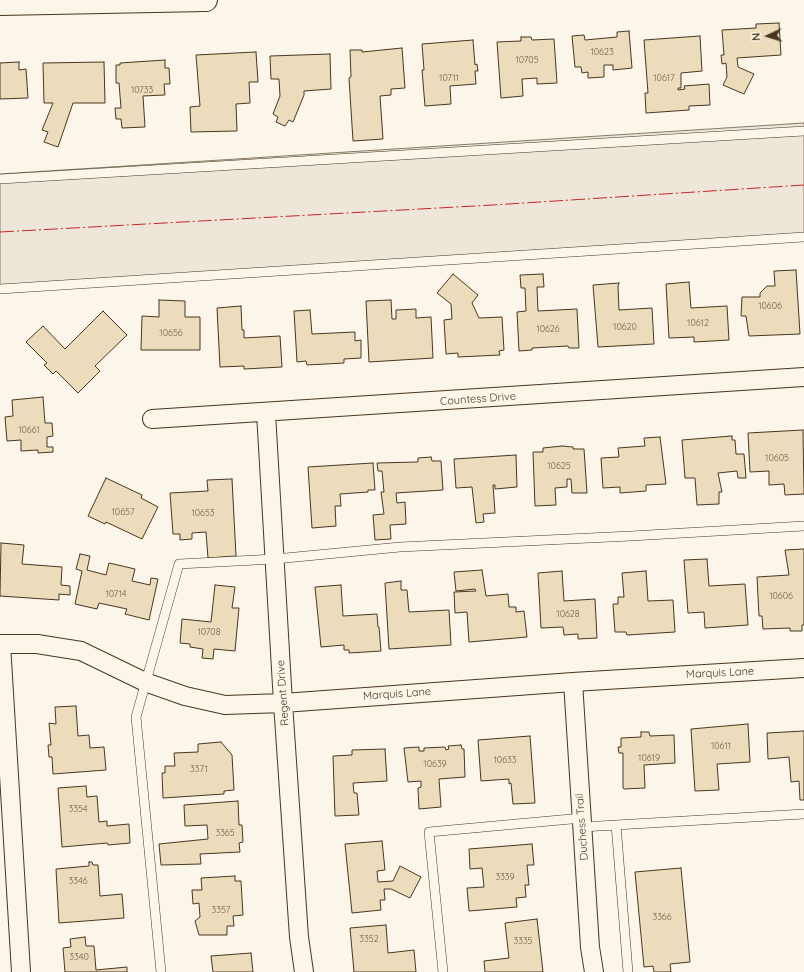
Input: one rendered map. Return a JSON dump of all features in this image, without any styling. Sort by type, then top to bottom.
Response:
[{"type":"street","points":[[0,4],[206,0]]},
{"type":"street","name":"Countess Drive","points":[[152,419],[266,413],[804,377]]},
{"type":"street","name":"Regent Drive","points":[[266,413],[298,929],[304,972]]},
{"type":"street","points":[[0,644],[21,972]]},
{"type":"street","name":"Marquis Lane","points":[[0,644],[37,644],[81,651],[145,682],[185,696],[225,705],[283,703],[573,682],[804,668]]},
{"type":"street","name":"Duchess Trail","points":[[573,682],[590,947],[594,972]]},
{"type":"lane","points":[[0,179],[804,131]]},
{"type":"lane","points":[[0,289],[804,237]]},
{"type":"lane","points":[[161,972],[136,717],[179,564],[275,560],[400,547],[804,526]]},
{"type":"lane","points":[[443,972],[429,832],[582,823],[616,825],[804,814]]},
{"type":"lane","points":[[616,825],[628,972]]},
{"type":"shaded area","points":[[804,123],[804,235],[0,286],[0,174]]},
{"type":"building","points":[[779,23],[781,55],[737,58],[738,67],[754,74],[744,94],[723,85],[727,77],[726,63],[722,64],[721,55],[724,55],[722,30],[756,28],[756,24]]},
{"type":"building","points":[[629,31],[632,68],[613,70],[613,65],[604,65],[604,77],[588,78],[588,72],[582,73],[581,67],[575,67],[572,36],[584,35],[585,40],[617,37],[617,32]]},
{"type":"building","points":[[700,36],[702,71],[681,73],[681,88],[678,88],[678,90],[685,89],[684,86],[709,84],[710,105],[689,106],[689,110],[646,113],[645,93],[648,93],[644,40]]},
{"type":"building","points":[[521,37],[531,37],[532,40],[554,39],[557,83],[537,84],[537,78],[522,79],[523,96],[501,98],[497,42],[521,41]]},
{"type":"building","points":[[473,40],[475,65],[477,64],[478,71],[475,71],[476,84],[450,86],[451,104],[425,106],[422,70],[424,70],[422,44]]},
{"type":"building","points":[[402,48],[405,88],[391,89],[391,95],[380,96],[383,139],[353,141],[349,78],[351,77],[350,50],[362,50],[362,52]]},
{"type":"building","points":[[256,52],[258,82],[249,82],[250,103],[236,104],[237,131],[191,132],[190,107],[200,106],[196,55]]},
{"type":"building","points":[[330,54],[331,89],[304,91],[304,95],[293,122],[289,120],[285,126],[276,122],[278,117],[273,114],[280,96],[279,79],[271,79],[270,56]]},
{"type":"building","points":[[165,60],[165,68],[169,68],[170,84],[164,84],[165,95],[143,96],[145,127],[122,128],[121,119],[116,119],[115,108],[121,108],[119,83],[116,83],[116,65],[120,65],[120,63]]},
{"type":"building","points":[[19,62],[19,70],[26,69],[28,98],[0,99],[0,63]]},
{"type":"building","points":[[104,62],[105,103],[73,103],[58,147],[44,142],[48,132],[42,130],[53,103],[44,103],[43,63]]},
{"type":"building","points":[[796,270],[800,334],[749,336],[746,316],[741,316],[742,297],[760,297],[760,293],[767,286],[775,286],[774,271]]},
{"type":"building","points":[[453,274],[478,295],[472,303],[479,318],[502,317],[504,350],[499,351],[500,355],[458,357],[458,353],[446,354],[444,320],[452,319],[451,304],[437,293]]},
{"type":"building","points":[[543,274],[544,287],[537,287],[538,311],[577,309],[579,348],[569,348],[568,346],[532,348],[532,350],[519,351],[517,312],[526,311],[525,288],[521,288],[520,275]]},
{"type":"building","points":[[689,282],[691,308],[727,306],[729,340],[694,342],[694,337],[669,338],[666,284]]},
{"type":"building","points":[[619,283],[619,310],[652,308],[654,344],[598,347],[593,285]]},
{"type":"building","points":[[159,300],[185,301],[185,317],[200,317],[200,350],[141,350],[142,316],[159,317]]},
{"type":"building","points":[[391,300],[392,319],[396,319],[396,310],[416,309],[416,318],[431,317],[433,358],[369,362],[366,301]]},
{"type":"building","points":[[241,306],[242,330],[244,330],[244,338],[280,336],[282,367],[244,369],[244,366],[220,367],[217,308]]},
{"type":"building","points":[[310,310],[312,334],[355,332],[355,341],[361,340],[361,358],[344,359],[344,363],[307,365],[306,361],[297,362],[294,311]]},
{"type":"building","points":[[103,311],[127,335],[95,366],[100,371],[78,393],[56,371],[53,374],[44,365],[47,363],[26,342],[43,326],[65,349]]},
{"type":"building","points":[[43,397],[45,423],[52,423],[53,436],[47,437],[47,447],[53,447],[53,452],[38,453],[38,450],[21,451],[21,440],[7,441],[5,417],[13,416],[12,400]]},
{"type":"building","points":[[803,430],[804,494],[785,495],[784,484],[769,485],[769,471],[750,472],[748,433]]},
{"type":"building","points":[[732,436],[732,440],[735,440],[736,454],[744,454],[746,478],[738,478],[737,471],[718,473],[722,492],[719,492],[719,504],[697,505],[695,478],[685,478],[682,440]]},
{"type":"building","points":[[660,437],[666,484],[646,485],[646,491],[620,493],[620,487],[603,488],[601,458],[619,457],[618,448],[645,446],[644,438]]},
{"type":"building","points":[[562,446],[573,447],[573,449],[584,449],[587,493],[572,493],[571,479],[567,479],[567,487],[555,488],[556,505],[535,506],[533,452],[543,452],[543,448]]},
{"type":"building","points":[[516,455],[517,487],[495,489],[495,485],[493,485],[495,513],[483,514],[484,522],[476,523],[472,487],[456,488],[454,459]]},
{"type":"building","points":[[431,457],[432,461],[441,461],[443,490],[396,493],[397,503],[405,502],[406,524],[390,525],[391,539],[375,540],[373,515],[384,514],[381,492],[384,492],[382,471],[378,471],[377,463],[418,462],[418,458]]},
{"type":"building","points":[[373,463],[375,490],[340,494],[341,506],[335,506],[336,526],[312,528],[308,467]]},
{"type":"building","points":[[106,478],[142,495],[141,498],[158,507],[142,539],[106,522],[105,524],[88,516]]},
{"type":"building","points":[[232,479],[236,556],[208,558],[206,532],[192,533],[192,539],[180,540],[180,534],[173,534],[170,493],[208,491],[207,480]]},
{"type":"building","points":[[1,543],[24,545],[22,564],[62,567],[61,585],[70,586],[70,595],[59,594],[59,600],[0,596]]},
{"type":"building","points":[[804,549],[804,625],[802,625],[802,631],[790,631],[790,628],[763,629],[762,616],[759,616],[757,577],[789,575],[785,550]]},
{"type":"building","points":[[80,554],[90,556],[87,570],[106,575],[109,563],[135,569],[132,581],[150,585],[151,578],[158,579],[149,620],[125,614],[127,609],[99,603],[97,609],[75,604],[82,571],[76,569]]},
{"type":"building","points":[[707,559],[709,586],[745,584],[748,625],[705,628],[704,612],[688,613],[684,560]]},
{"type":"building","points":[[482,570],[486,596],[508,594],[509,607],[516,607],[516,612],[524,611],[527,637],[469,642],[467,612],[455,613],[454,592],[476,591],[475,589],[456,591],[454,572]]},
{"type":"building","points":[[562,571],[564,601],[595,599],[597,638],[578,639],[578,634],[564,635],[563,627],[541,628],[538,573]]},
{"type":"building","points":[[646,571],[648,601],[673,600],[675,632],[627,635],[626,632],[615,632],[613,604],[618,604],[618,597],[624,597],[622,573]]},
{"type":"building","points":[[401,581],[401,590],[407,590],[409,612],[449,610],[451,645],[389,649],[385,583]]},
{"type":"building","points":[[215,585],[235,587],[232,608],[239,608],[235,651],[214,649],[213,659],[202,658],[203,649],[190,647],[190,644],[180,643],[182,619],[211,622]]},
{"type":"building","points":[[341,585],[343,616],[377,614],[381,651],[349,653],[349,650],[344,650],[344,645],[321,647],[315,587]]},
{"type":"building","points":[[76,706],[78,736],[89,735],[90,748],[104,747],[106,770],[53,774],[52,757],[49,757],[48,745],[51,745],[49,723],[56,724],[55,707]]},
{"type":"building","points":[[748,724],[750,762],[717,764],[719,790],[695,791],[691,729]]},
{"type":"building","points":[[804,731],[804,800],[800,800],[799,781],[791,782],[789,757],[768,759],[767,733]]},
{"type":"building","points":[[641,732],[649,732],[650,736],[674,735],[675,763],[644,765],[645,788],[624,789],[623,753],[619,753],[618,747],[621,747],[621,738],[641,737]]},
{"type":"building","points":[[530,736],[535,803],[513,804],[511,783],[509,784],[509,779],[481,781],[478,740]]},
{"type":"building","points":[[221,742],[232,755],[234,790],[224,791],[224,794],[163,798],[162,773],[165,773],[165,766],[175,766],[174,753],[198,752],[198,744]]},
{"type":"building","points":[[461,745],[462,749],[464,749],[465,777],[439,779],[441,807],[419,809],[418,788],[421,787],[421,781],[408,782],[404,748],[419,747],[419,751],[424,751],[424,748],[445,747],[446,750],[449,749],[448,746]]},
{"type":"building","points":[[385,749],[387,781],[353,783],[354,793],[357,793],[359,815],[335,816],[333,756],[352,755],[352,750]]},
{"type":"building","points":[[86,786],[87,797],[97,796],[99,822],[107,821],[107,826],[129,824],[130,843],[108,845],[107,843],[62,847],[58,788]]},
{"type":"building","points":[[238,801],[239,825],[242,825],[243,842],[239,843],[240,852],[200,854],[201,864],[161,865],[159,844],[208,839],[207,825],[185,826],[184,805]]},
{"type":"building","points":[[382,841],[385,870],[377,871],[378,882],[393,881],[400,866],[421,877],[410,898],[391,889],[384,889],[385,900],[380,900],[381,910],[352,913],[345,844]]},
{"type":"building","points":[[532,844],[534,865],[527,865],[529,885],[525,885],[526,897],[516,898],[517,907],[469,911],[467,888],[484,887],[482,868],[470,869],[469,849]]},
{"type":"building","points":[[89,862],[92,862],[93,865],[98,865],[100,896],[122,894],[124,918],[59,923],[56,869],[89,866]]},
{"type":"building","points":[[681,868],[690,962],[670,964],[671,972],[654,972],[653,966],[644,967],[635,872]]},
{"type":"building","points":[[235,876],[235,881],[241,881],[243,915],[233,916],[234,926],[227,926],[227,935],[199,935],[195,921],[200,917],[199,903],[193,904],[192,890],[202,890],[201,878]]},
{"type":"building","points":[[537,919],[543,972],[485,972],[484,961],[509,958],[505,923]]},
{"type":"building","points":[[386,925],[388,953],[414,950],[416,972],[354,972],[350,928]]},
{"type":"building","points":[[85,937],[86,946],[94,946],[96,970],[127,967],[127,972],[65,972],[63,948],[71,947],[70,939]]},
{"type":"building","points":[[251,953],[253,972],[213,972],[211,956]]},
{"type":"power","points":[[0,232],[493,205],[804,185]]}]
